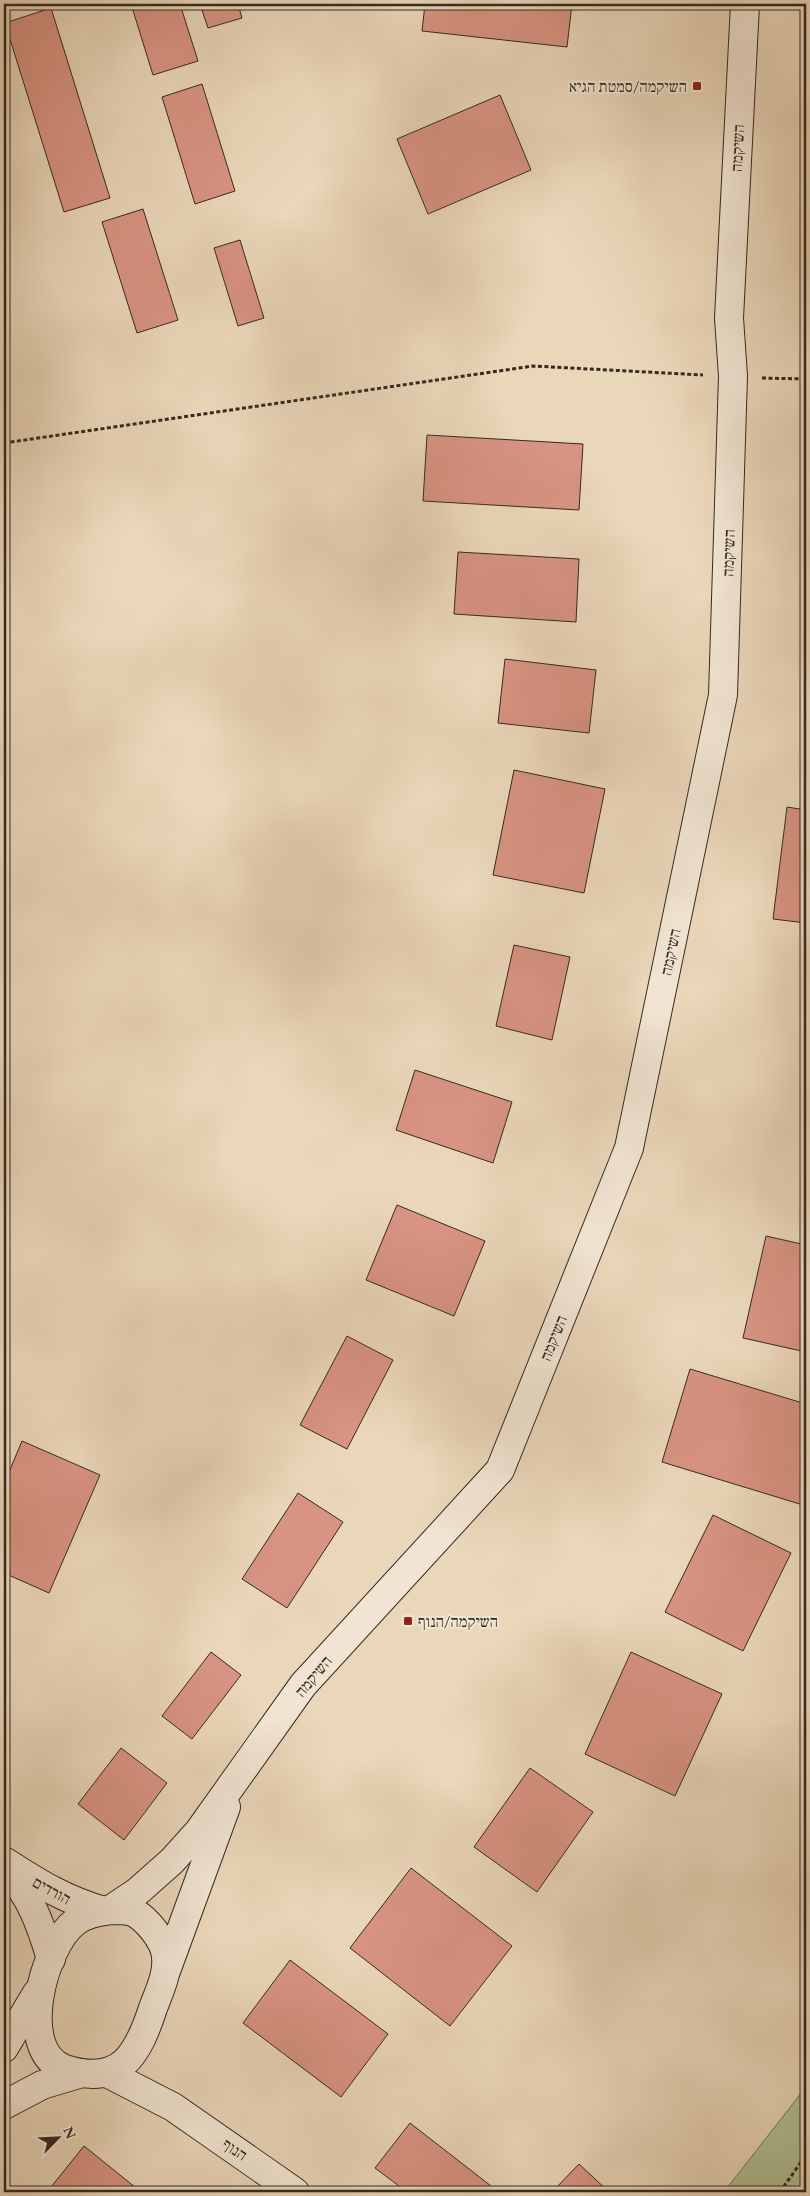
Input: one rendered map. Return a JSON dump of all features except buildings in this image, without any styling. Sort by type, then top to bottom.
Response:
[{"type":"street","name":"השיקמה","points":[[236,1780],[303,1685],[500,1470],[629,1148],[723,695],[733,376],[729,318],[745,4]]},
{"type":"street","points":[[94,2073],[62,2068],[50,2058],[40,2040],[37,2021],[42,1985],[56,1947],[74,1922],[91,1914],[107,1910],[137,1892],[172,1861],[199,1831],[236,1780]]},
{"type":"street","points":[[4,2105],[42,2085],[123,2065],[136,2052],[144,2036],[236,1780]]},
{"type":"street","name":"הורדים","points":[[4,1861],[59,1895],[76,1903],[107,1910]]},
{"type":"street","name":"הורדים","points":[[4,1865],[20,1885],[40,1920],[51,1959]]},
{"type":"street","points":[[107,1910],[133,1912],[149,1925],[160,1940],[166,1956],[165,1975]]},
{"type":"street","points":[[4,2048],[42,1985]]},
{"type":"street","name":"הנוף","points":[[144,2036],[146,2069],[156,2090],[172,2107]]},
{"type":"street","name":"הנוף","points":[[94,2073],[172,2107],[296,2192]]},
{"type":"path","points":[[4,443],[312,400],[533,366],[806,379]]},
{"type":"path","points":[[780,2192],[806,2155]]},
{"type":"green space","points":[[806,2087],[806,2192],[724,2192]]},
{"type":"place","name":"השיקמה/סמטת הגיא","points":[[697,86]]},
{"type":"place","name":"השיקמה/הנוף","points":[[408,1621]]}]
